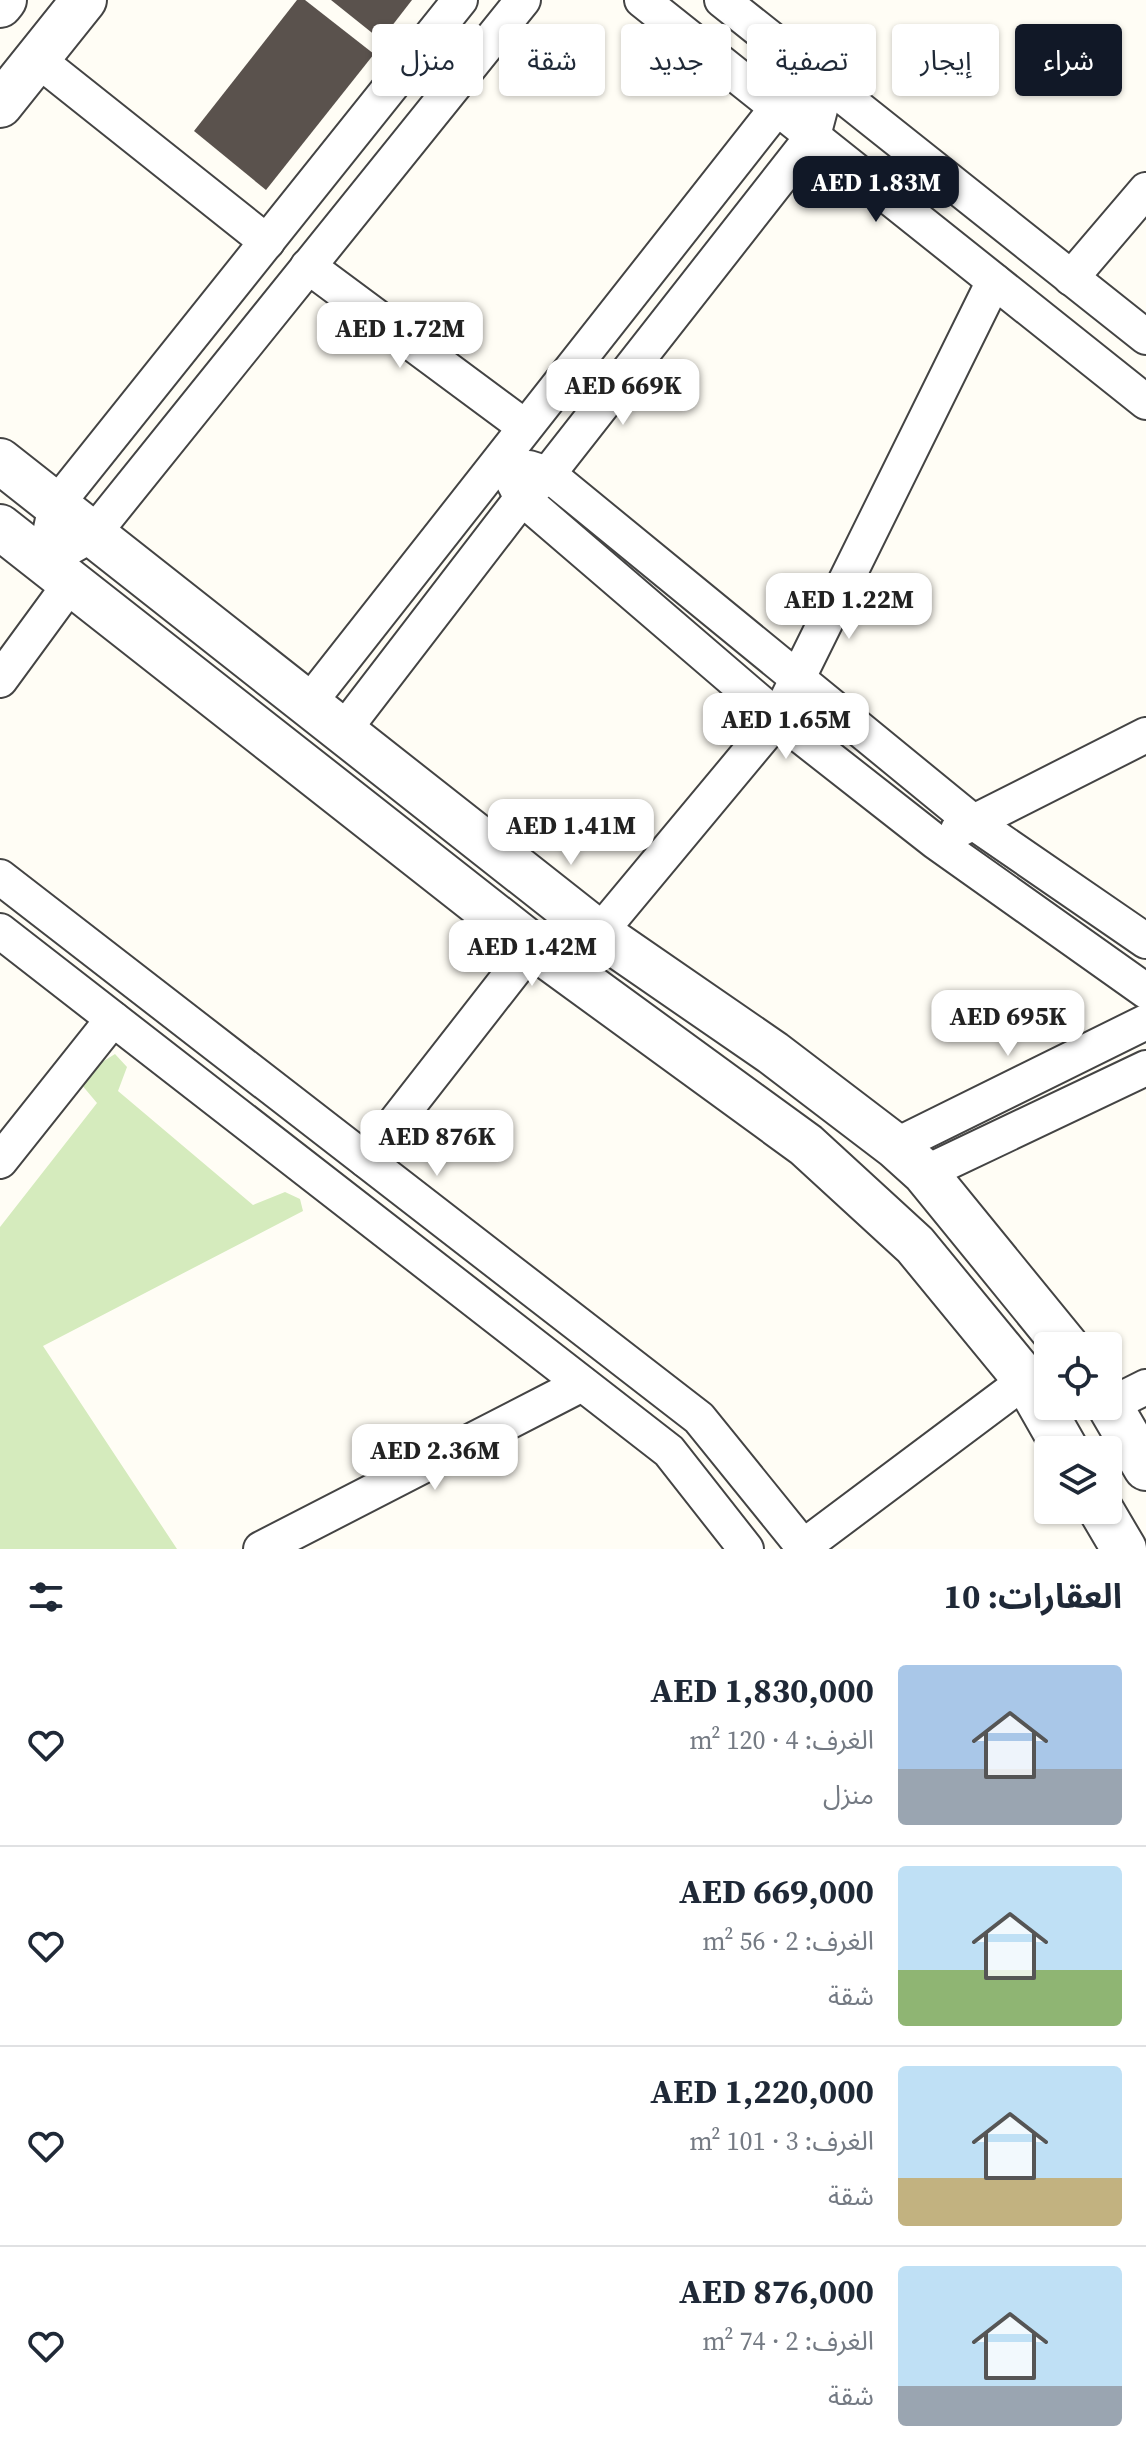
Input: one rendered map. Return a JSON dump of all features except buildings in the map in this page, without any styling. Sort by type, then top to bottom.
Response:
[{"type":"street","points":[[0,5],[4,0]]},
{"type":"street","points":[[0,105],[84,0]]},
{"type":"street","points":[[58,572],[56,505],[460,0]]},
{"type":"street","points":[[0,680],[58,572],[93,534],[523,0]]},
{"type":"street","points":[[642,0],[1146,402]]},
{"type":"street","points":[[722,0],[752,24]]},
{"type":"street","points":[[37,59],[267,242]]},
{"type":"street","points":[[308,704],[777,108],[801,96]]},
{"type":"street","points":[[343,731],[522,498],[548,474],[813,136],[824,96]]},
{"type":"street","points":[[843,96],[1146,337]]},
{"type":"street","points":[[1071,278],[1146,190]]},
{"type":"street","points":[[308,266],[525,427]]},
{"type":"street","points":[[599,933],[778,718],[994,281]]},
{"type":"street","points":[[502,460],[548,474],[973,822],[1146,941]]},
{"type":"street","points":[[502,460],[522,498],[778,718],[936,842],[1146,991]]},
{"type":"street","points":[[0,461],[599,933],[773,1053],[910,1160],[1054,1332]]},
{"type":"street","points":[[0,527],[533,946],[806,1145],[915,1245],[1026,1380],[1058,1436]]},
{"type":"street","points":[[936,842],[1146,735]]},
{"type":"street","points":[[0,877],[699,1418],[804,1548],[1026,1380]]},
{"type":"street","points":[[0,931],[669,1451],[746,1549]]},
{"type":"street","points":[[366,1160],[533,946]]},
{"type":"street","points":[[0,1161],[113,1019]]},
{"type":"street","points":[[910,1160],[1146,1022]]},
{"type":"street","points":[[910,1160],[1146,1068]]},
{"type":"street","points":[[261,1549],[582,1384]]},
{"type":"street","points":[[1122,1401],[1143,1454]]},
{"type":"street","points":[[1109,1524],[1124,1549]]},
{"type":"green space","points":[[115,1054],[127,1067],[118,1091],[253,1205],[285,1192],[300,1199],[303,1211],[43,1346],[177,1549],[0,1549],[0,1227],[97,1103],[81,1084],[99,1064]]}]
